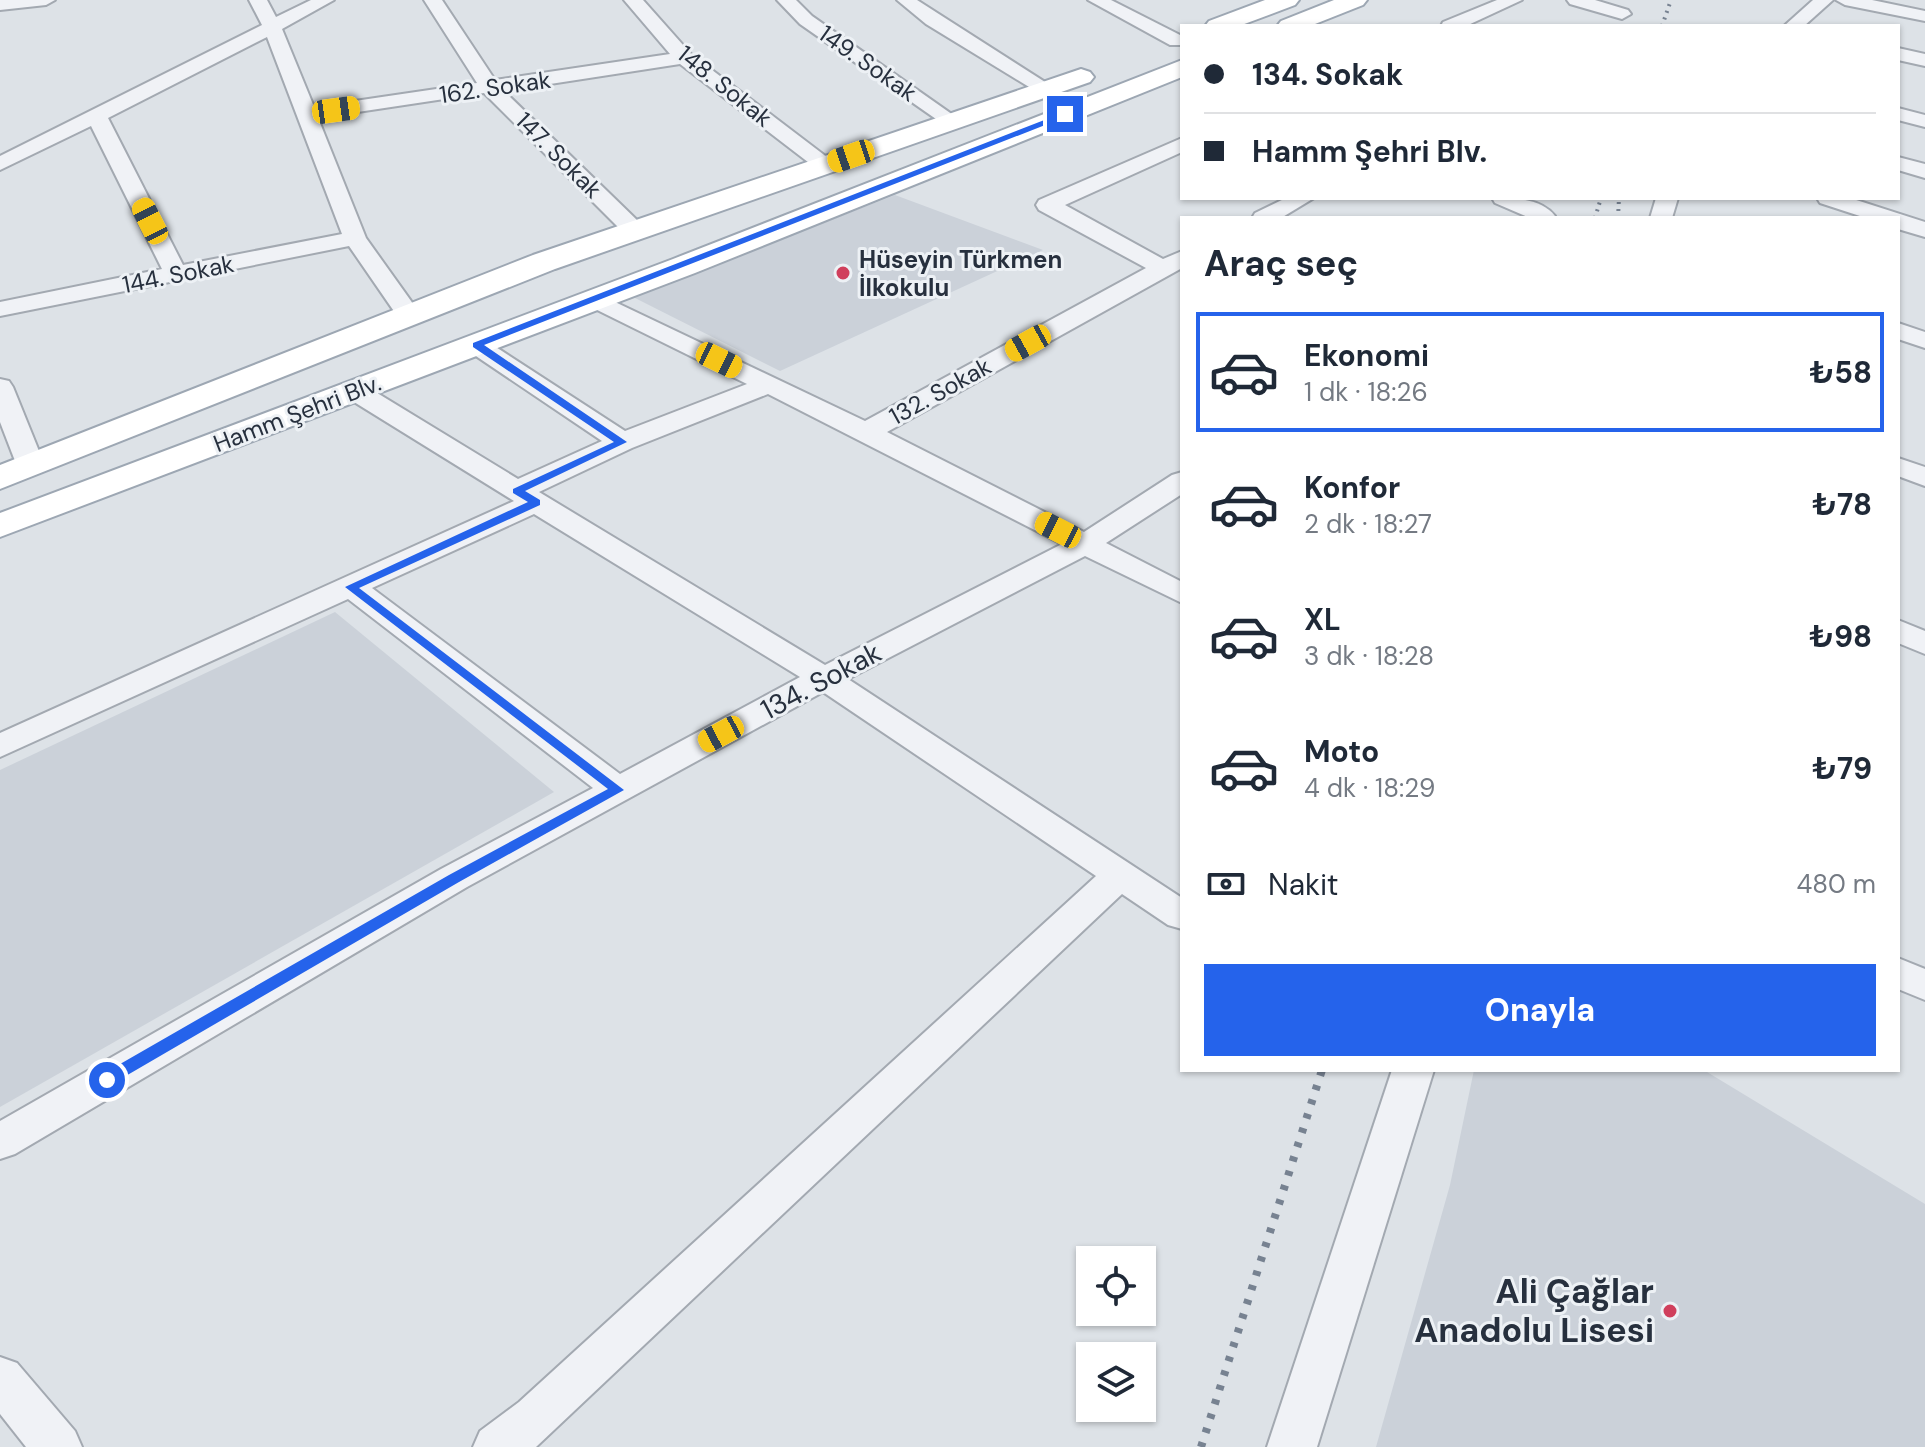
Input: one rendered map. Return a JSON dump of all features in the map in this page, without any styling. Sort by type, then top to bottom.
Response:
[{"type":"main road","points":[[1222,24],[1287,0]]},
{"type":"main road","points":[[1294,24],[1355,0]]},
{"type":"main road","name":"Hamm Şehri Blv.","points":[[0,526],[684,266],[1180,49]]},
{"type":"main road","points":[[1148,52],[1180,49]]},
{"type":"main road","name":"Hamm Şehri Blv.","points":[[15,472],[544,262],[1104,68]]},
{"type":"main road","points":[[633,229],[665,247],[684,266]]},
{"type":"main road","points":[[544,262],[565,281],[594,299]]},
{"type":"street","points":[[0,5],[46,0]]},
{"type":"street","points":[[258,0],[273,29],[355,238],[409,315]]},
{"type":"street","points":[[0,164],[273,29],[325,0]]},
{"type":"street","name":"147. Sokak","points":[[433,0],[490,88],[633,229]]},
{"type":"street","name":"148. Sokak","points":[[633,0],[684,58],[825,164]]},
{"type":"street","name":"149. Sokak","points":[[786,0],[830,37],[953,122]]},
{"type":"street","points":[[906,0],[944,28],[1046,89]]},
{"type":"street","points":[[1097,0],[1180,49]]},
{"type":"street","points":[[1455,24],[1513,0]]},
{"type":"street","points":[[1576,0],[1623,13]]},
{"type":"street","points":[[1795,24],[1824,0]]},
{"type":"street","points":[[1845,0],[1925,16]]},
{"type":"street","points":[[1900,54],[1925,60]]},
{"type":"street","name":"162. Sokak","points":[[305,114],[684,58]]},
{"type":"street","points":[[96,115],[176,274]]},
{"type":"street","points":[[1900,115],[1925,121]]},
{"type":"street","points":[[1175,263],[1047,205],[1180,145]]},
{"type":"street","points":[[1900,164],[1925,171]]},
{"type":"street","points":[[1267,216],[1299,200]]},
{"type":"street","points":[[1510,200],[1546,211]]},
{"type":"street","points":[[1834,200],[1883,216]]},
{"type":"street","points":[[1900,222],[1925,230]]},
{"type":"street","name":"144. Sokak","points":[[0,309],[355,238]]},
{"type":"street","name":"132. Sokak","points":[[866,432],[1175,263]]},
{"type":"street","points":[[594,299],[866,432],[1180,593]]},
{"type":"street","points":[[1900,332],[1925,340]]},
{"type":"street","points":[[476,345],[622,442]]},
{"type":"street","points":[[0,746],[351,587],[527,497],[622,442],[769,385]]},
{"type":"street","points":[[0,387],[15,472]]},
{"type":"street","points":[[355,391],[824,678],[1180,915]]},
{"type":"street","points":[[1900,467],[1925,477]]},
{"type":"street","name":"134. Sokak","points":[[0,1142],[454,878],[824,678],[1085,544],[1180,482]]},
{"type":"street","points":[[351,587],[618,790]]},
{"type":"street","points":[[1900,631],[1925,644]]},
{"type":"street","points":[[498,1447],[536,1418],[1120,875]]},
{"type":"street","points":[[1900,973],[1925,986]]},
{"type":"street","points":[[1292,1447],[1412,1072]]},
{"type":"street","points":[[0,1378],[57,1447]]},
{"type":"shaded area","name":"Hüseyin Türkmen İlkokulu","points":[[895,195],[1043,250],[780,371],[633,297]]},
{"type":"shaded area","points":[[335,612],[554,792],[0,1107],[0,770]]},
{"type":"shaded area","name":"Ali Çağlar Anadolu Lisesi","points":[[1474,1072],[1707,1072],[1925,1204],[1925,1447],[1376,1447],[1450,1185]]},
{"type":"railway","points":[[1663,24],[1671,0]]},
{"type":"railway","points":[[1596,216],[1600,200]]},
{"type":"railway","points":[[1618,216],[1619,200]]},
{"type":"railway","points":[[1201,1447],[1321,1072]]},
{"type":"place","name":"Hüseyin Türkmen İlkokulu","points":[[843,273]]},
{"type":"place","name":"Ali Çağlar Anadolu Lisesi","points":[[1670,1311]]},
{"type":"route","points":[[107,1080],[454,878],[618,790],[351,587],[536,502],[517,491],[622,442],[476,345],[1065,114]]}]
